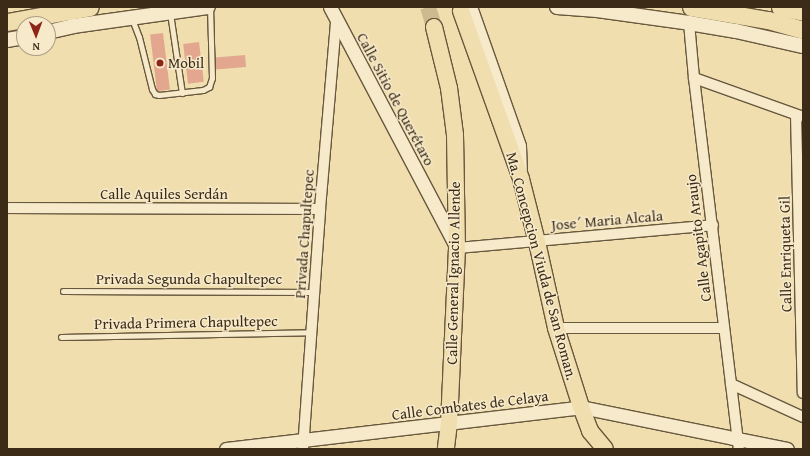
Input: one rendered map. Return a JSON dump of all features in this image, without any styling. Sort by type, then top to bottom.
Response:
[{"type":"highway","points":[[7,22],[90,7]]},
{"type":"highway","points":[[780,7],[803,12]]},
{"type":"highway","points":[[690,15],[768,20],[803,30]]},
{"type":"main road","points":[[56,31],[209,7]]},
{"type":"main road","points":[[557,7],[690,15],[736,31],[803,46]]},
{"type":"main road","name":"Ma. Concepcion Viuda de San Roman.","points":[[466,9],[521,178],[556,328],[581,408],[590,431],[605,449]]},
{"type":"main road","name":"Calle General Ignacio Allende","points":[[434,27],[449,88],[455,135],[457,248],[449,423],[446,449]]},
{"type":"street","name":"Calle Sitio de Querétaro","points":[[330,7],[336,21],[457,248]]},
{"type":"street","name":"Calle Agapito Araujo","points":[[690,15],[694,78],[738,444]]},
{"type":"street","name":"Privada Chapultepec","points":[[304,445],[320,209],[336,21]]},
{"type":"street","points":[[694,78],[800,116]]},
{"type":"street","name":"Calle Enriqueta Gil","points":[[800,116],[803,393]]},
{"type":"street","name":"Calle Aquiles Serdán","points":[[7,208],[320,209]]},
{"type":"street","name":"Jose´ Maria Alcala","points":[[457,248],[537,242],[712,225]]},
{"type":"street","points":[[556,328],[724,328]]},
{"type":"street","points":[[731,384],[803,417]]},
{"type":"street","name":"Calle Combates de Celaya","points":[[226,449],[304,445],[449,423],[581,408],[738,444],[787,449]]},
{"type":"lane","points":[[132,18],[139,37],[152,90],[155,94],[182,93],[203,90],[209,87],[212,78],[209,7]]},
{"type":"lane","points":[[170,12],[182,93]]},
{"type":"lane","name":"Privada Segunda Chapultepec","points":[[63,291],[315,292]]},
{"type":"lane","name":"Privada Primera Chapultepec","points":[[62,337],[312,332]]},
{"type":"building","name":"Mobil","points":[[163,33],[170,90],[157,91],[150,35]]},
{"type":"building","name":"Mobil","points":[[199,42],[204,82],[188,84],[183,44]]},
{"type":"building","name":"Mobil","points":[[245,55],[246,67],[216,70],[215,58]]},
{"type":"tunnel","points":[[428,7],[434,27]]},
{"type":"place","name":"Mobil","points":[[160,63]]}]
